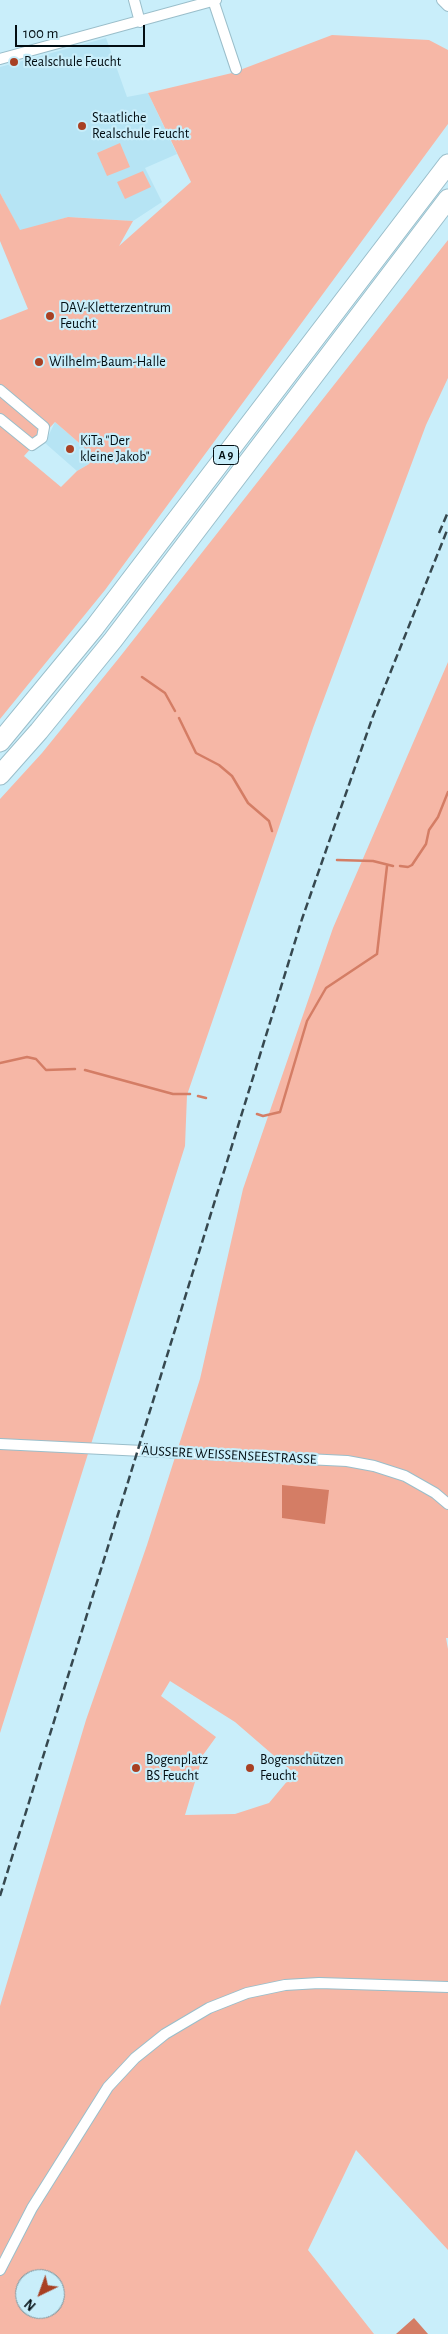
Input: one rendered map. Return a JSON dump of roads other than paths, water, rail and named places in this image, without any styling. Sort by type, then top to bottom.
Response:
[{"type":"highway","name":"A 9","points":[[0,742],[94,628],[448,164]]},
{"type":"highway","name":"A 9","points":[[0,775],[40,731],[113,640],[448,199]]},
{"type":"street","points":[[134,0],[140,22]]},
{"type":"street","points":[[0,59],[140,22],[214,0],[236,69]]},
{"type":"street","points":[[442,0],[448,6]]},
{"type":"street","points":[[0,390],[44,428],[42,438],[32,445],[0,419]]},
{"type":"street","name":"ÄUSSERE WEISSENSEESTRASSE","points":[[0,1444],[347,1461],[374,1466],[405,1476],[435,1493],[448,1504]]},
{"type":"street","points":[[0,2270],[32,2208],[108,2087],[135,2058],[165,2034],[209,2008],[247,1993],[285,1985],[448,1987]]},
{"type":"waterway","points":[[142,677],[165,693],[175,711]]},
{"type":"waterway","points":[[179,718],[196,753],[219,765],[232,776],[248,803],[269,821],[272,831]]},
{"type":"waterway","points":[[400,866],[408,867],[412,865],[426,844],[429,830],[438,817],[448,792]]},
{"type":"waterway","points":[[337,860],[373,861],[393,866]]},
{"type":"waterway","points":[[257,1114],[263,1116],[280,1112],[307,1021],[326,988],[377,954],[387,866]]},
{"type":"waterway","points":[[0,1063],[27,1057],[36,1059],[46,1070],[75,1069]]},
{"type":"waterway","points":[[85,1070],[173,1094],[190,1094]]},
{"type":"waterway","points":[[198,1096],[206,1098]]},
{"type":"railway","points":[[439,533],[448,512]]},
{"type":"railway","points":[[0,1896],[302,919],[373,716],[448,528]]},
{"type":"place","name":"Realschule Feucht","points":[[14,62]]},
{"type":"place","name":"Staatliche Realschule Feucht","points":[[82,126]]},
{"type":"place","name":"DAV-Kletterzentrum Feucht","points":[[50,316]]},
{"type":"place","name":"Wilhelm-Baum-Halle","points":[[39,362]]},
{"type":"place","name":"KiTa \"Der kleine Jakob\"","points":[[70,449]]},
{"type":"place","name":"Bogenplatz BS Feucht","points":[[136,1768]]},
{"type":"place","name":"Bogenschützen Feucht","points":[[250,1768]]}]
